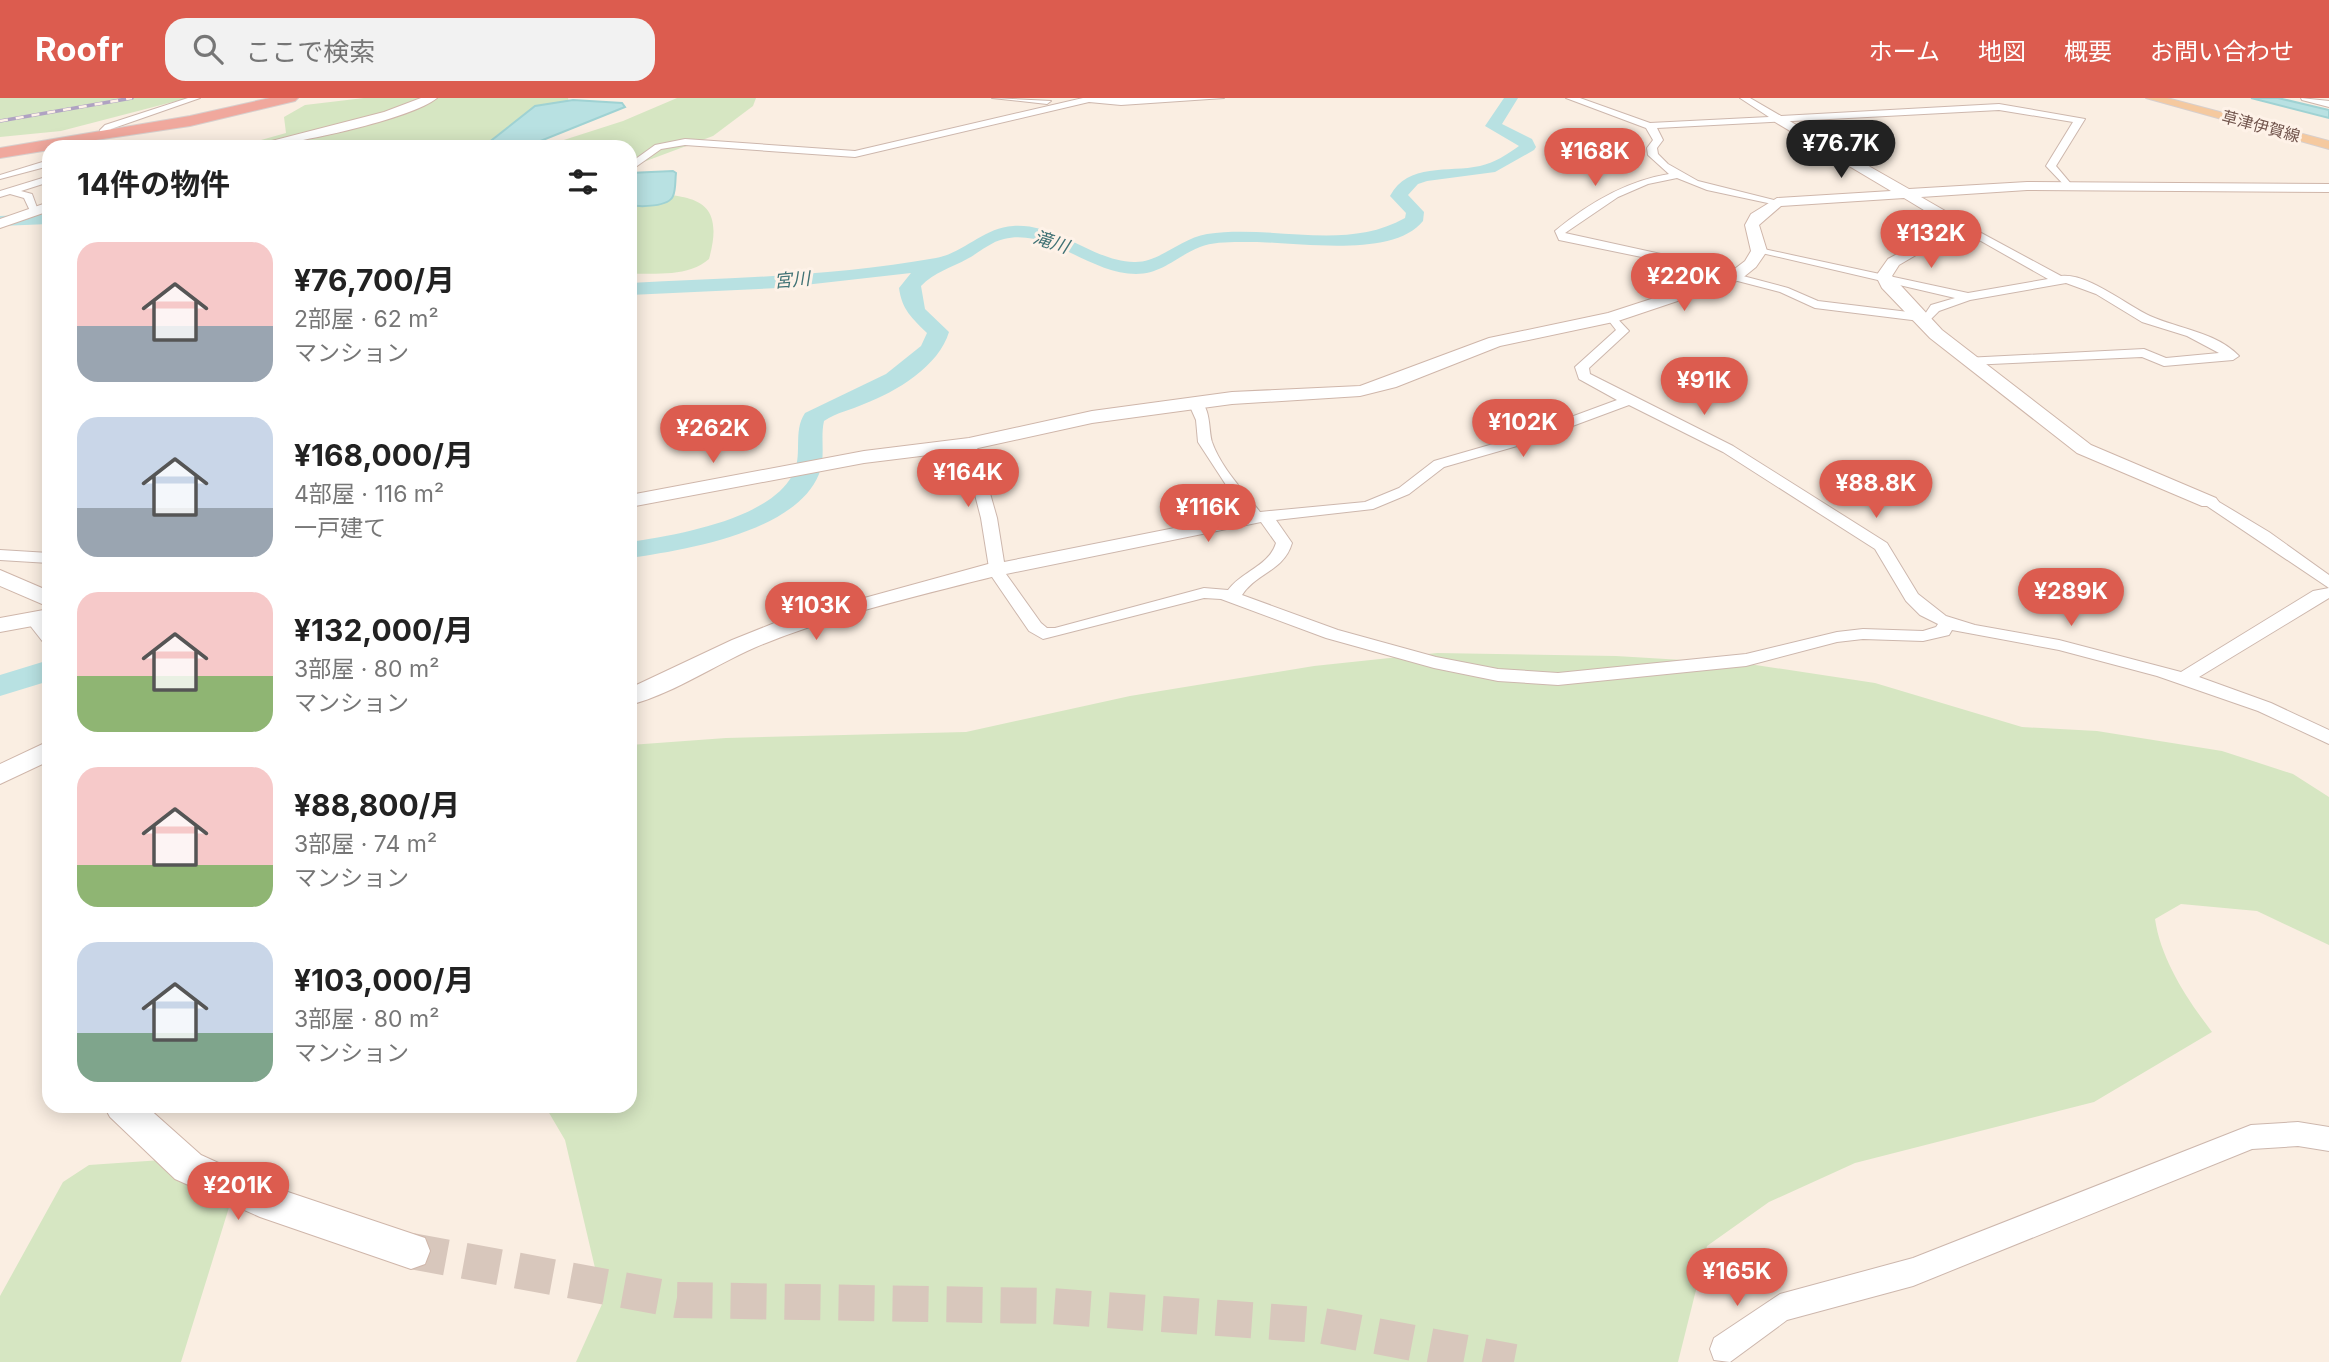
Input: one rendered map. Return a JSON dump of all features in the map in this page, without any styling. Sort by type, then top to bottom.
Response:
[{"type":"highway","points":[[81,140],[290,98]]},
{"type":"highway","points":[[8,152],[42,146]]},
{"type":"main road","name":"草津伊賀線","points":[[2152,98],[2329,145]]},
{"type":"street","points":[[105,136],[104,130],[108,127],[196,98]]},
{"type":"street","points":[[283,140],[388,115],[431,98]]},
{"type":"street","points":[[996,98],[1121,102],[1220,98]]},
{"type":"street","points":[[1570,98],[1588,102],[1648,126],[1657,134],[1658,140],[1652,148],[1653,155],[1678,175],[1713,188],[1777,202],[2067,185],[2329,188]]},
{"type":"street","points":[[1744,98],[1940,211],[1949,219],[1948,232],[1893,262],[1884,276]]},
{"type":"street","points":[[2305,98],[2329,104]]},
{"type":"street","points":[[637,162],[658,146],[685,142],[855,154],[1065,101]]},
{"type":"street","points":[[1648,126],[1999,107],[2082,121],[2075,125],[2051,166],[2067,185]]},
{"type":"street","points":[[8,152],[42,155]]},
{"type":"street","points":[[7,192],[1,174],[42,165]]},
{"type":"street","points":[[1678,175],[1628,187],[1590,209],[1559,233],[1563,238],[1736,275],[1784,290],[1815,304],[1928,318],[1935,308],[1968,297],[2066,279],[2091,288],[2146,320],[2191,333],[2233,356],[2164,362],[2144,353],[1970,361]]},
{"type":"street","points":[[7,192],[42,181]]},
{"type":"street","points":[[2,223],[37,210],[28,196],[7,192]]},
{"type":"street","points":[[1759,251],[1752,225],[1756,217],[1777,202]]},
{"type":"street","points":[[1950,226],[1968,230],[2061,281]]},
{"type":"street","points":[[637,500],[864,457],[969,444],[1092,417],[1195,402],[1360,391],[1390,383],[1495,342],[1612,317],[1736,275],[1759,251]]},
{"type":"street","points":[[1759,251],[1884,276],[1968,297]]},
{"type":"street","points":[[1884,276],[1888,285],[1919,317],[1970,361],[2084,449],[2208,502],[2263,535],[2329,583]]},
{"type":"street","points":[[1612,317],[1623,331],[1581,371],[1591,382],[1675,420],[1881,546],[1894,563],[1909,593],[1924,609],[1947,624],[2024,636],[2184,678],[2281,712],[2329,738]]},
{"type":"street","points":[[637,694],[669,683],[739,645],[776,631],[999,568],[1260,516],[1368,506],[1404,491],[1439,464],[1519,441],[1628,401]]},
{"type":"street","points":[[1195,402],[1203,420],[1205,442],[1224,475],[1284,543],[1281,557],[1268,568],[1243,581],[1232,598]]},
{"type":"street","points":[[969,444],[999,568],[998,575],[1035,627],[1043,634],[1056,634],[1184,596],[1204,593],[1232,598],[1332,634],[1434,662],[1498,675],[1558,679],[1746,660],[1838,637],[1863,634],[1923,636],[1942,631],[1947,624]]},
{"type":"street","points":[[0,555],[42,558]]},
{"type":"street","points":[[0,578],[39,594]]},
{"type":"street","points":[[2184,678],[2319,595],[2329,593]]},
{"type":"street","points":[[0,625],[42,624]]},
{"type":"street","points":[[0,775],[42,754]]},
{"type":"street","points":[[133,1113],[188,1167],[260,1200],[411,1251]]},
{"type":"street","points":[[1725,1349],[1780,1308],[1913,1272],[2251,1138],[2298,1134],[2329,1139]]},
{"type":"green space","points":[[0,98],[188,98],[61,131],[0,137]]},
{"type":"green space","points":[[364,98],[568,98],[569,103],[530,140],[261,140],[286,133],[284,117],[305,105]]},
{"type":"green space","points":[[677,98],[756,98],[753,106],[713,136],[637,164],[637,140],[564,140],[623,121]]},
{"type":"green space","points":[[637,191],[695,201],[706,208],[712,219],[713,236],[709,259],[692,269],[661,274],[637,274]]},
{"type":"green space","points":[[1437,653],[1616,656],[1749,664],[1875,683],[2022,727],[2097,731],[2222,751],[2293,774],[2329,797],[2329,945],[2257,911],[2181,904],[2155,919],[2169,964],[2193,1006],[2212,1032],[2094,1102],[1855,1163],[1769,1202],[1707,1246],[1678,1362],[576,1362],[603,1302],[565,1140],[549,1113],[637,1113],[637,744],[726,738],[966,732],[1130,696],[1314,666]]},
{"type":"green space","points":[[191,1158],[231,1201],[181,1362],[0,1362],[0,1296],[63,1182],[89,1165]]},
{"type":"water","points":[[2251,98],[2278,98],[2329,110],[2329,118]]},
{"type":"water","points":[[573,100],[622,103],[625,107],[543,140],[492,140],[535,106]]},
{"type":"water","points":[[673,171],[676,173],[673,196],[666,202],[637,206],[637,173]]},
{"type":"waterway","name":"滝川","points":[[637,549],[674,543],[726,529],[775,507],[793,493],[808,470],[813,418],[895,379],[929,351],[935,341],[938,332],[918,314],[913,305],[909,288],[913,282],[924,272],[957,257],[988,238],[1015,231],[1032,233],[1099,260],[1134,268],[1155,265],[1185,247],[1205,240],[1274,237],[1346,241],[1381,236],[1414,221],[1415,212],[1399,196],[1404,187],[1412,181],[1436,174],[1484,170],[1528,147],[1526,142],[1493,126],[1511,98]]},
{"type":"waterway","name":"宮川","points":[[0,221],[42,219]]},
{"type":"waterway","name":"宮川","points":[[637,289],[778,282],[938,264]]},
{"type":"waterway","name":"滝川","points":[[0,686],[42,672]]},
{"type":"tunnel","points":[[411,1251],[677,1300],[1050,1306],[1318,1325],[1514,1362]]},
{"type":"railway","points":[[0,121],[132,98]]}]
